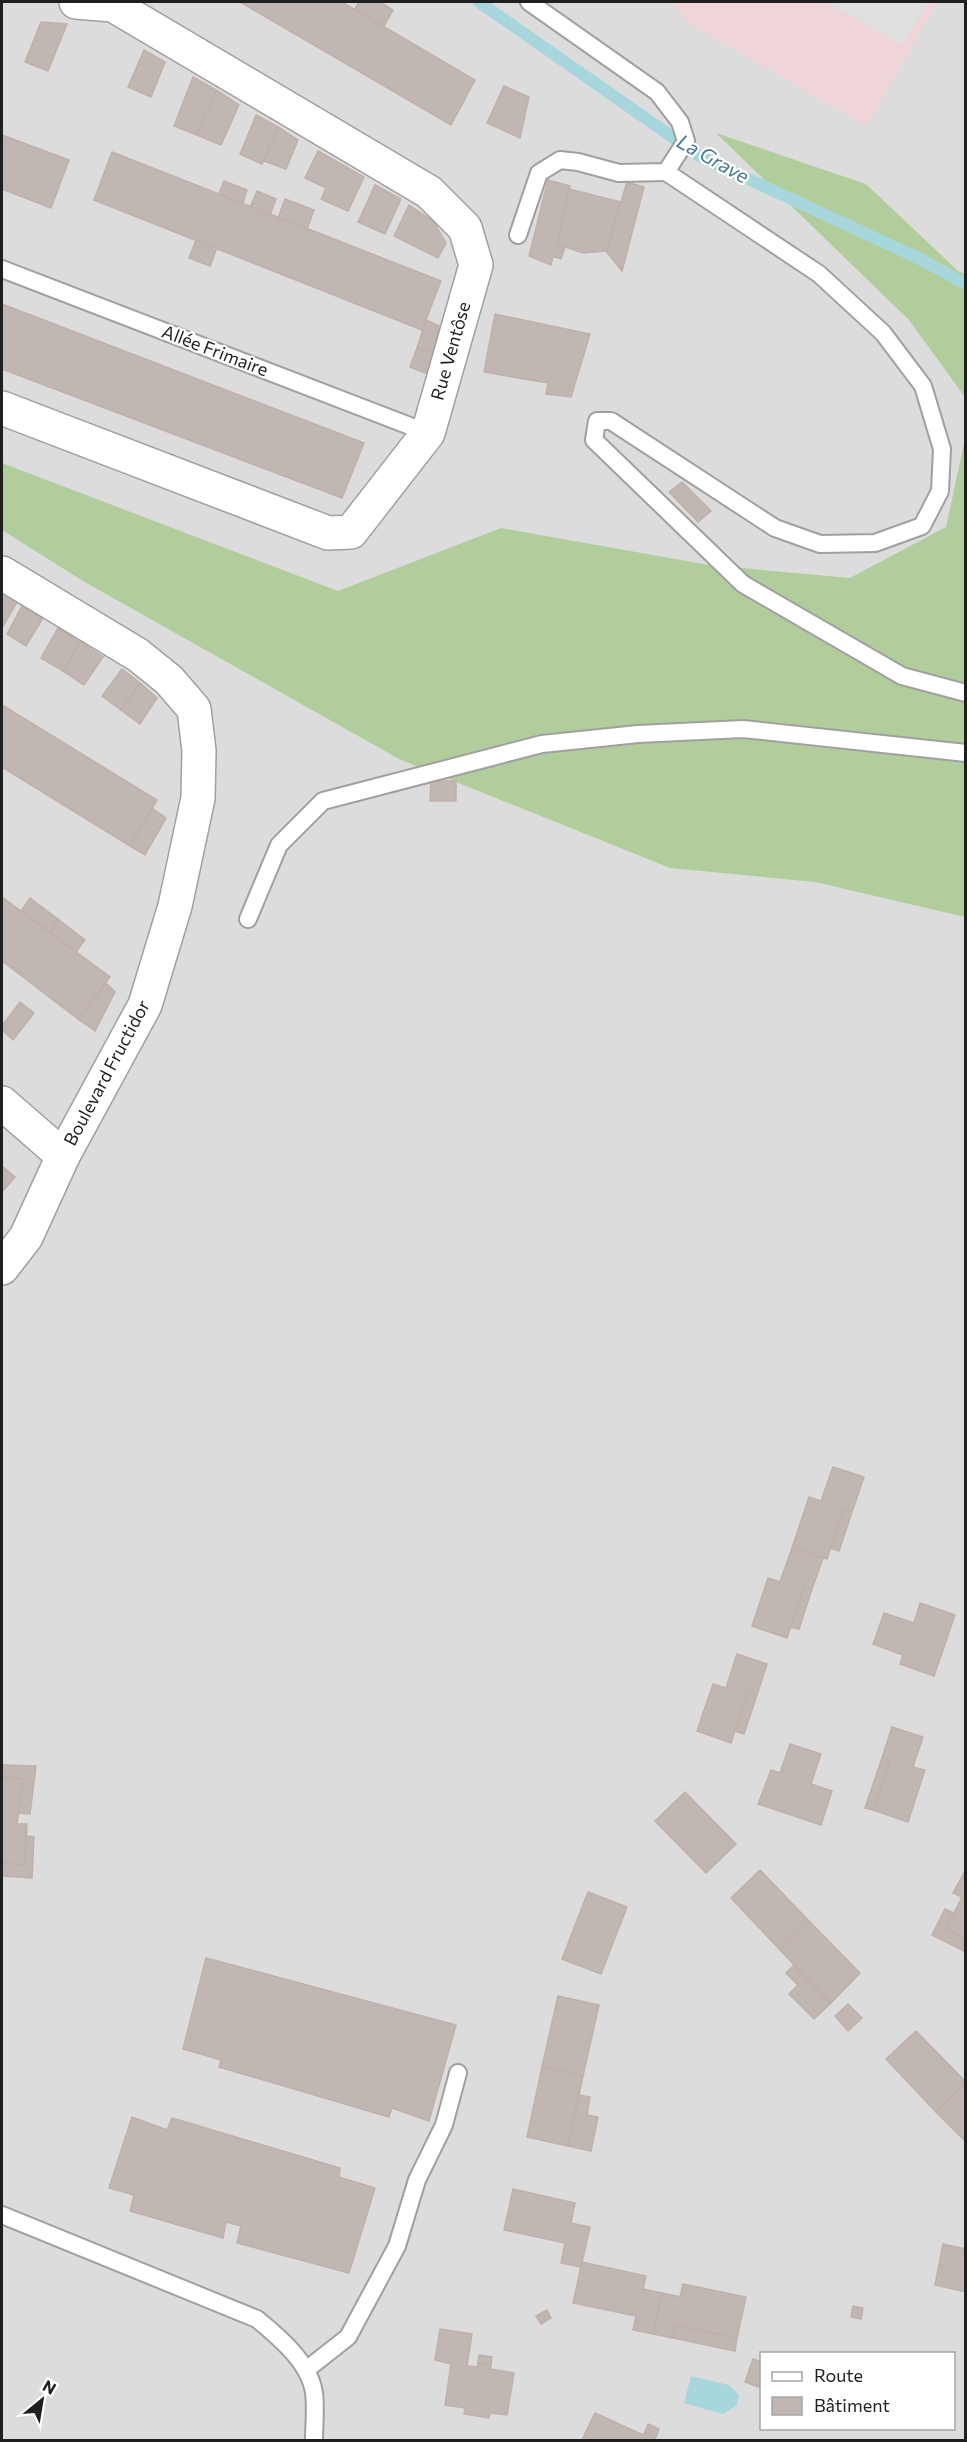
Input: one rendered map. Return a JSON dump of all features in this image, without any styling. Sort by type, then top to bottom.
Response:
[{"type":"street","name":"Rue Ventôse","points":[[2,408],[328,533],[351,532],[428,433],[476,265],[465,228],[429,192],[113,5],[76,2]]},
{"type":"street","name":"Boulevard Fructidor","points":[[2,573],[138,655],[170,680],[195,709],[199,751],[198,798],[180,884],[145,1005],[63,1156],[26,1237],[2,1268]]},
{"type":"street","points":[[2,1103],[63,1156]]},
{"type":"lane","points":[[529,2],[657,92],[680,122],[683,146],[666,172]]},
{"type":"lane","points":[[518,235],[539,173],[560,160],[578,162],[619,173],[666,172],[819,274],[883,333],[922,386],[942,448],[940,491],[922,526],[875,543],[820,544],[775,528],[611,421],[597,421],[594,440],[743,584],[902,676],[966,693]]},
{"type":"lane","name":"Allée Frimaire","points":[[2,269],[428,433]]},
{"type":"lane","points":[[248,919],[279,845],[323,801],[542,744],[638,734],[743,729],[966,753]]},
{"type":"lane","points":[[306,2370],[348,2337],[397,2246],[417,2180],[444,2125],[458,2073]]},
{"type":"lane","points":[[2,2215],[257,2319],[275,2334],[306,2370],[314,2392],[314,2440]]},
{"type":"shaded area","points":[[2,2],[965,2],[965,2440],[2,2440]]},
{"type":"shaded area","points":[[673,2],[937,2],[866,126],[687,22]]},
{"type":"shaded area","points":[[826,2],[928,2],[902,45]]},
{"type":"green space","points":[[716,133],[866,184],[958,271],[965,274],[965,397],[909,320]]},
{"type":"green space","points":[[965,439],[965,917],[815,882],[670,868],[399,759],[83,581],[2,530],[2,463],[338,591],[501,528],[709,565],[850,578],[946,527]]},
{"type":"water","points":[[691,2376],[729,2385],[739,2395],[737,2405],[723,2414],[684,2403]]},
{"type":"building","points":[[240,2],[342,2],[475,80],[451,125]]},
{"type":"building","points":[[359,2],[380,2],[393,10],[384,26],[355,9]]},
{"type":"building","points":[[41,22],[67,24],[48,71],[25,62]]},
{"type":"building","points":[[144,50],[165,62],[151,97],[128,87]]},
{"type":"building","points":[[193,77],[216,90],[197,135],[174,126]]},
{"type":"building","points":[[504,86],[529,97],[520,138],[487,123]]},
{"type":"building","points":[[216,90],[239,105],[221,145],[197,135]]},
{"type":"building","points":[[256,115],[278,127],[262,164],[240,154]]},
{"type":"building","points":[[278,127],[298,140],[286,169],[264,161]]},
{"type":"building","points":[[2,135],[69,160],[51,208],[2,189]]},
{"type":"building","points":[[318,151],[364,177],[348,211],[321,199],[326,188],[305,178]]},
{"type":"building","points":[[112,152],[441,281],[422,330],[94,200]]},
{"type":"building","points":[[548,180],[570,186],[557,244],[565,247],[561,259],[553,256],[551,265],[529,256]]},
{"type":"building","points":[[224,181],[247,190],[243,203],[219,194]]},
{"type":"building","points":[[627,182],[644,187],[622,271],[606,251]]},
{"type":"building","points":[[375,185],[401,199],[385,234],[358,222]]},
{"type":"building","points":[[569,189],[621,202],[606,251],[583,253],[557,244]]},
{"type":"building","points":[[257,191],[276,199],[270,215],[250,207]]},
{"type":"building","points":[[285,199],[314,210],[307,229],[278,218]]},
{"type":"building","points":[[409,205],[434,222],[446,243],[438,258],[394,236]]},
{"type":"building","points":[[196,240],[217,248],[210,266],[189,258]]},
{"type":"building","points":[[2,304],[364,443],[342,498],[2,369]]},
{"type":"building","points":[[495,314],[590,334],[571,397],[546,394],[548,383],[484,372]]},
{"type":"building","points":[[426,320],[439,326],[434,353],[417,348]]},
{"type":"building","points":[[417,348],[434,353],[433,376],[410,367]]},
{"type":"building","points":[[682,482],[711,511],[698,522],[669,492]]},
{"type":"building","points":[[2,592],[17,602],[2,628]]},
{"type":"building","points":[[22,606],[43,618],[26,646],[7,634]]},
{"type":"building","points":[[58,628],[80,642],[63,671],[41,658]]},
{"type":"building","points":[[80,642],[103,657],[84,685],[63,671]]},
{"type":"building","points":[[122,669],[140,683],[121,710],[102,696]]},
{"type":"building","points":[[140,683],[157,698],[140,724],[121,710]]},
{"type":"building","points":[[2,705],[157,800],[130,846],[2,767]]},
{"type":"building","points":[[431,781],[456,781],[456,801],[430,801]]},
{"type":"building","points":[[152,808],[166,818],[145,855],[130,846]]},
{"type":"building","points":[[2,897],[110,977],[78,1019],[2,961]]},
{"type":"building","points":[[30,898],[59,920],[50,932],[21,911]]},
{"type":"building","points":[[59,920],[85,940],[76,952],[50,932]]},
{"type":"building","points":[[106,983],[115,992],[95,1031],[78,1019]]},
{"type":"building","points":[[20,1002],[34,1013],[13,1040],[2,1030],[2,1026]]},
{"type":"building","points":[[2,1166],[15,1177],[2,1192]]},
{"type":"building","points":[[833,1467],[864,1477],[852,1512],[844,1509],[827,1559],[792,1548],[809,1497],[821,1501]]},
{"type":"building","points":[[844,1509],[852,1512],[839,1551],[830,1548]]},
{"type":"building","points":[[792,1548],[823,1558],[812,1589],[804,1587],[787,1638],[752,1626],[768,1578],[780,1582]]},
{"type":"building","points":[[804,1587],[812,1589],[799,1629],[790,1627]]},
{"type":"building","points":[[920,1603],[955,1615],[934,1676],[900,1664],[903,1655],[873,1644],[884,1613],[914,1623]]},
{"type":"building","points":[[737,1654],[767,1664],[757,1695],[748,1692],[731,1743],[697,1731],[713,1684],[726,1688]]},
{"type":"building","points":[[748,1692],[757,1695],[744,1734],[735,1731]]},
{"type":"building","points":[[892,1727],[923,1737],[913,1767],[925,1770],[908,1822],[873,1810],[890,1760],[882,1758]]},
{"type":"building","points":[[790,1744],[821,1754],[811,1784],[832,1791],[821,1825],[758,1804],[771,1770],[780,1773]]},
{"type":"building","points":[[882,1758],[890,1760],[873,1810],[865,1808]]},
{"type":"building","points":[[2,1765],[36,1766],[30,1814],[17,1813],[23,1779],[2,1777]]},
{"type":"building","points":[[2,1777],[23,1779],[17,1824],[27,1824],[25,1865],[2,1863]]},
{"type":"building","points":[[685,1792],[736,1844],[706,1873],[655,1821]]},
{"type":"building","points":[[26,1836],[34,1837],[32,1878],[2,1876],[2,1863],[25,1865]]},
{"type":"building","points":[[966,1869],[966,1939],[946,1929],[962,1897],[953,1893]]},
{"type":"building","points":[[760,1870],[810,1922],[780,1950],[731,1898]]},
{"type":"building","points":[[588,1892],[627,1907],[601,1974],[562,1959]]},
{"type":"building","points":[[945,1909],[954,1913],[946,1929],[966,1939],[966,1952],[932,1935]]},
{"type":"building","points":[[810,1922],[860,1973],[831,2003],[780,1950]]},
{"type":"building","points":[[206,1958],[456,2025],[429,2121],[392,2108],[389,2117],[219,2067],[221,2060],[183,2049]]},
{"type":"building","points":[[794,1965],[831,2003],[814,2019],[789,1994],[798,1985],[786,1973]]},
{"type":"building","points":[[558,1996],[599,2005],[583,2076],[542,2067]]},
{"type":"building","points":[[848,2004],[862,2018],[848,2031],[835,2016]]},
{"type":"building","points":[[916,2031],[966,2082],[936,2112],[886,2059]]},
{"type":"building","points":[[542,2067],[583,2076],[568,2146],[527,2137]]},
{"type":"building","points":[[966,2083],[966,2142],[936,2112]]},
{"type":"building","points":[[579,2095],[590,2097],[587,2115],[598,2117],[591,2151],[568,2146]]},
{"type":"building","points":[[132,2117],[167,2130],[172,2118],[340,2168],[339,2177],[375,2188],[349,2273],[237,2243],[241,2226],[226,2222],[223,2238],[130,2211],[134,2195],[109,2188]]},
{"type":"building","points":[[513,2189],[575,2203],[571,2223],[590,2227],[581,2267],[561,2263],[565,2243],[504,2230]]},
{"type":"building","points":[[943,2244],[966,2249],[966,2292],[935,2285]]},
{"type":"building","points":[[582,2262],[646,2276],[643,2289],[662,2293],[653,2334],[633,2330],[636,2316],[573,2303]]},
{"type":"building","points":[[683,2284],[746,2297],[737,2338],[676,2325],[673,2338],[653,2334],[662,2293],[680,2297]]},
{"type":"building","points":[[853,2306],[863,2308],[861,2319],[851,2317]]},
{"type":"building","points":[[547,2310],[551,2318],[541,2324],[536,2316]]},
{"type":"building","points":[[676,2325],[737,2338],[735,2351],[673,2338]]},
{"type":"building","points":[[440,2329],[472,2334],[467,2366],[477,2367],[478,2363],[491,2365],[490,2369],[514,2373],[507,2415],[490,2413],[489,2418],[464,2414],[465,2408],[445,2405],[451,2364],[435,2360]]},
{"type":"building","points":[[479,2355],[492,2357],[491,2365],[478,2363]]},
{"type":"building","points":[[753,2359],[760,2361],[760,2388],[745,2382]]},
{"type":"building","points":[[595,2413],[643,2435],[645,2432],[656,2437],[654,2440],[582,2440]]},
{"type":"building","points":[[648,2424],[659,2429],[656,2437],[645,2432]]},
{"type":"waterway","name":"La Grave","points":[[479,2],[701,157],[918,258],[966,284]]}]
